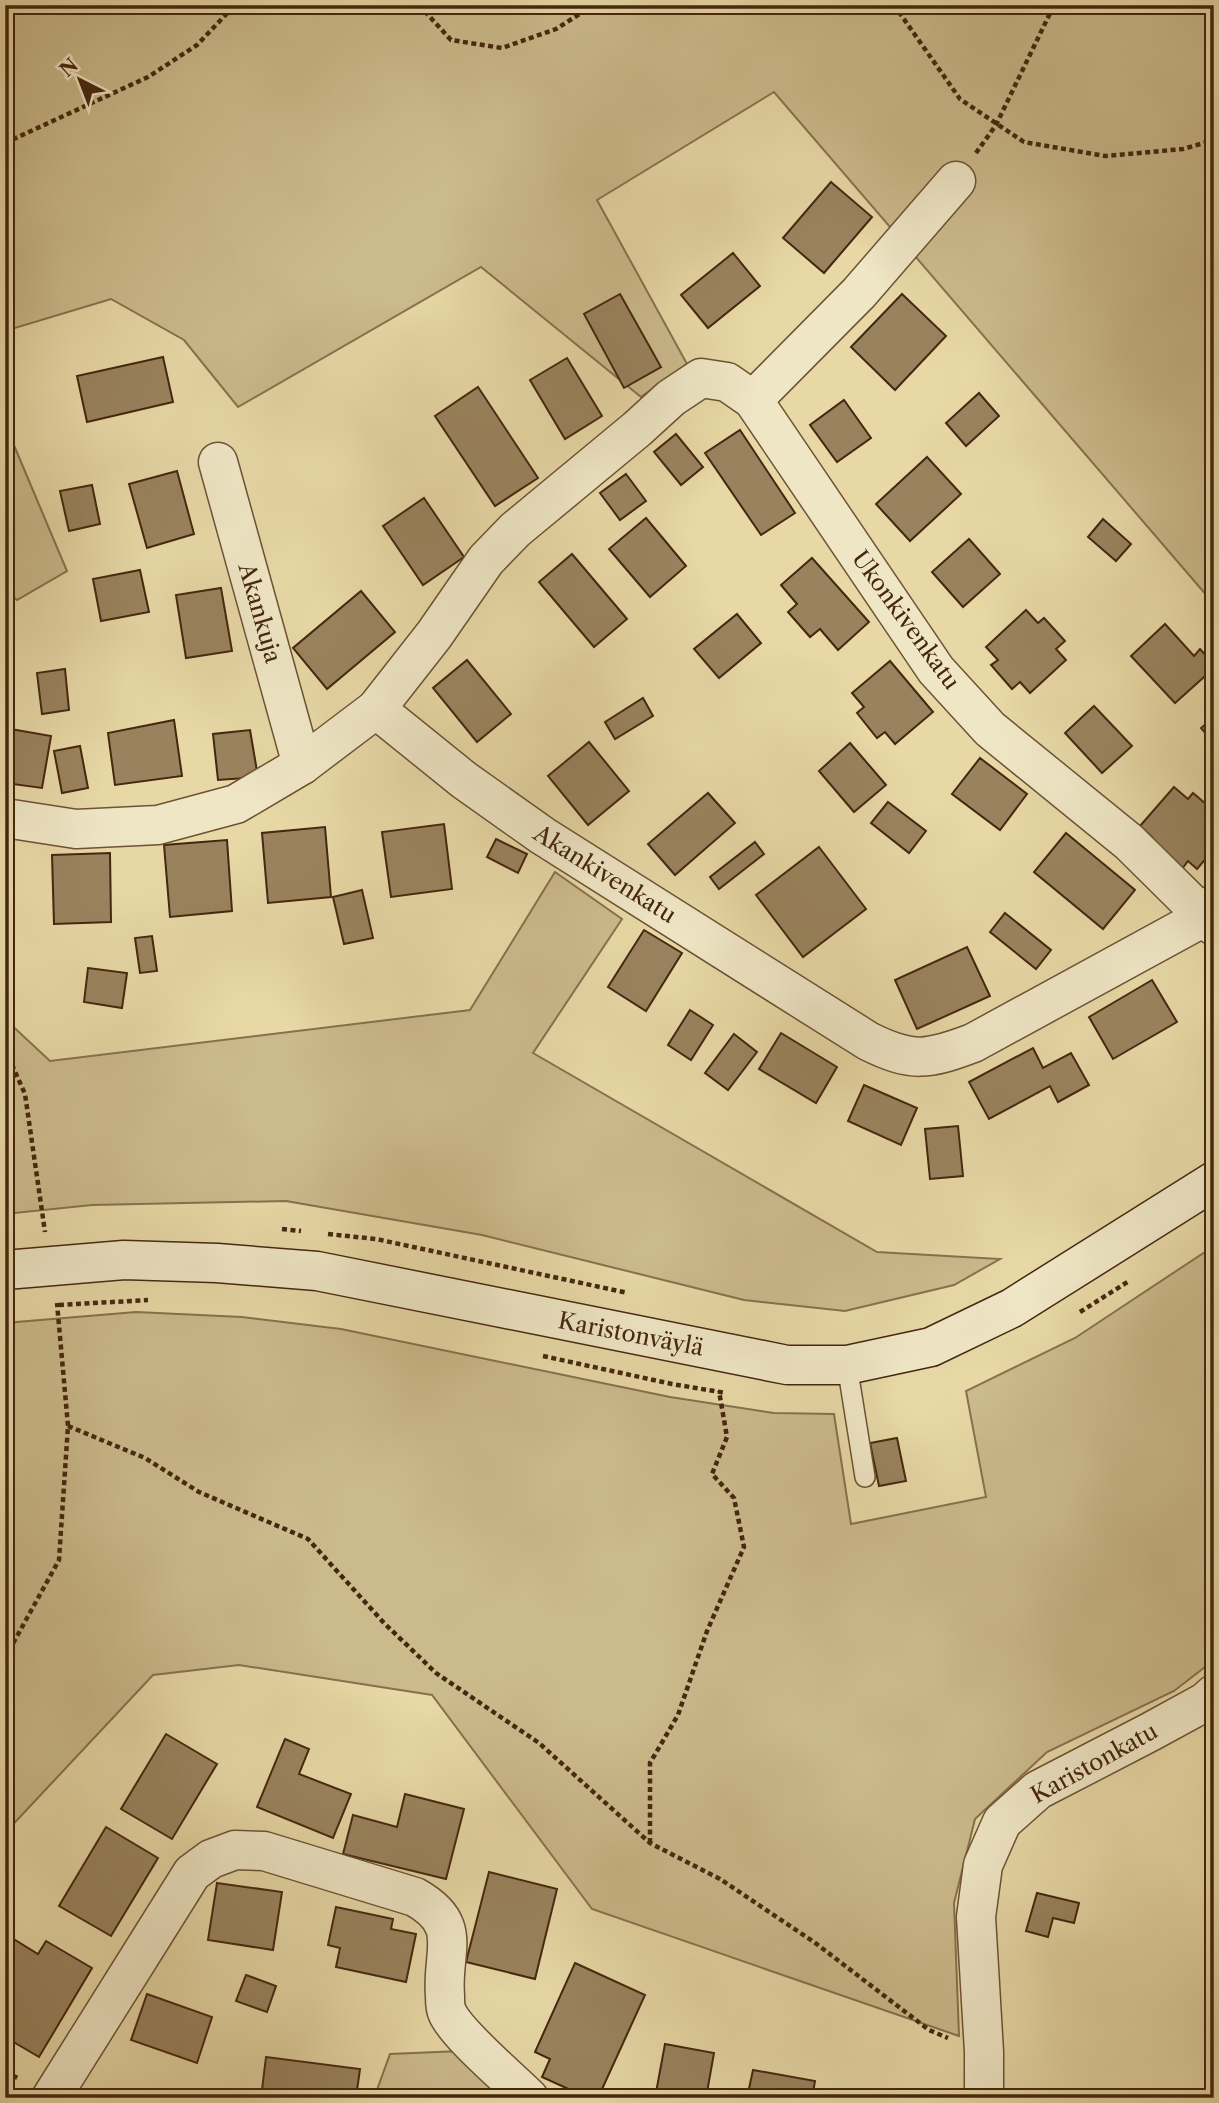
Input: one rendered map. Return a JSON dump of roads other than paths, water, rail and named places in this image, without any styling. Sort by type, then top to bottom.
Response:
[{"type":"street","points":[[753,400],[859,293],[956,181]]},
{"type":"street","name":"Ukonkivenkatu","points":[[376,709],[514,530],[671,398],[701,378],[727,382],[753,400],[936,670],[990,729],[1129,842],[1210,915]]},
{"type":"street","name":"Akankuja","points":[[218,462],[302,765]]},
{"type":"street","points":[[5,818],[76,829],[158,825],[236,804],[302,765],[376,709]]},
{"type":"street","name":"Akankivenkatu","points":[[376,709],[464,780],[543,836],[868,1041],[893,1054],[922,1058],[944,1054],[973,1043],[1210,915]]},
{"type":"street","name":"Karistonväylä","points":[[5,1270],[124,1260],[217,1263],[317,1271],[786,1365],[847,1365],[931,1347],[1012,1308],[1214,1181]]},
{"type":"street","name":"Karistonkatu","points":[[984,2098],[976,1917],[983,1865],[1002,1822],[1038,1790],[1205,1702],[1214,1694]]},
{"type":"street","points":[[51,2098],[192,1873],[211,1859],[235,1850],[264,1851],[415,1897],[433,1907],[445,1924],[448,1948],[444,1990],[446,2011],[463,2034],[529,2098]]},
{"type":"lane","points":[[847,1365],[865,1477]]}]
